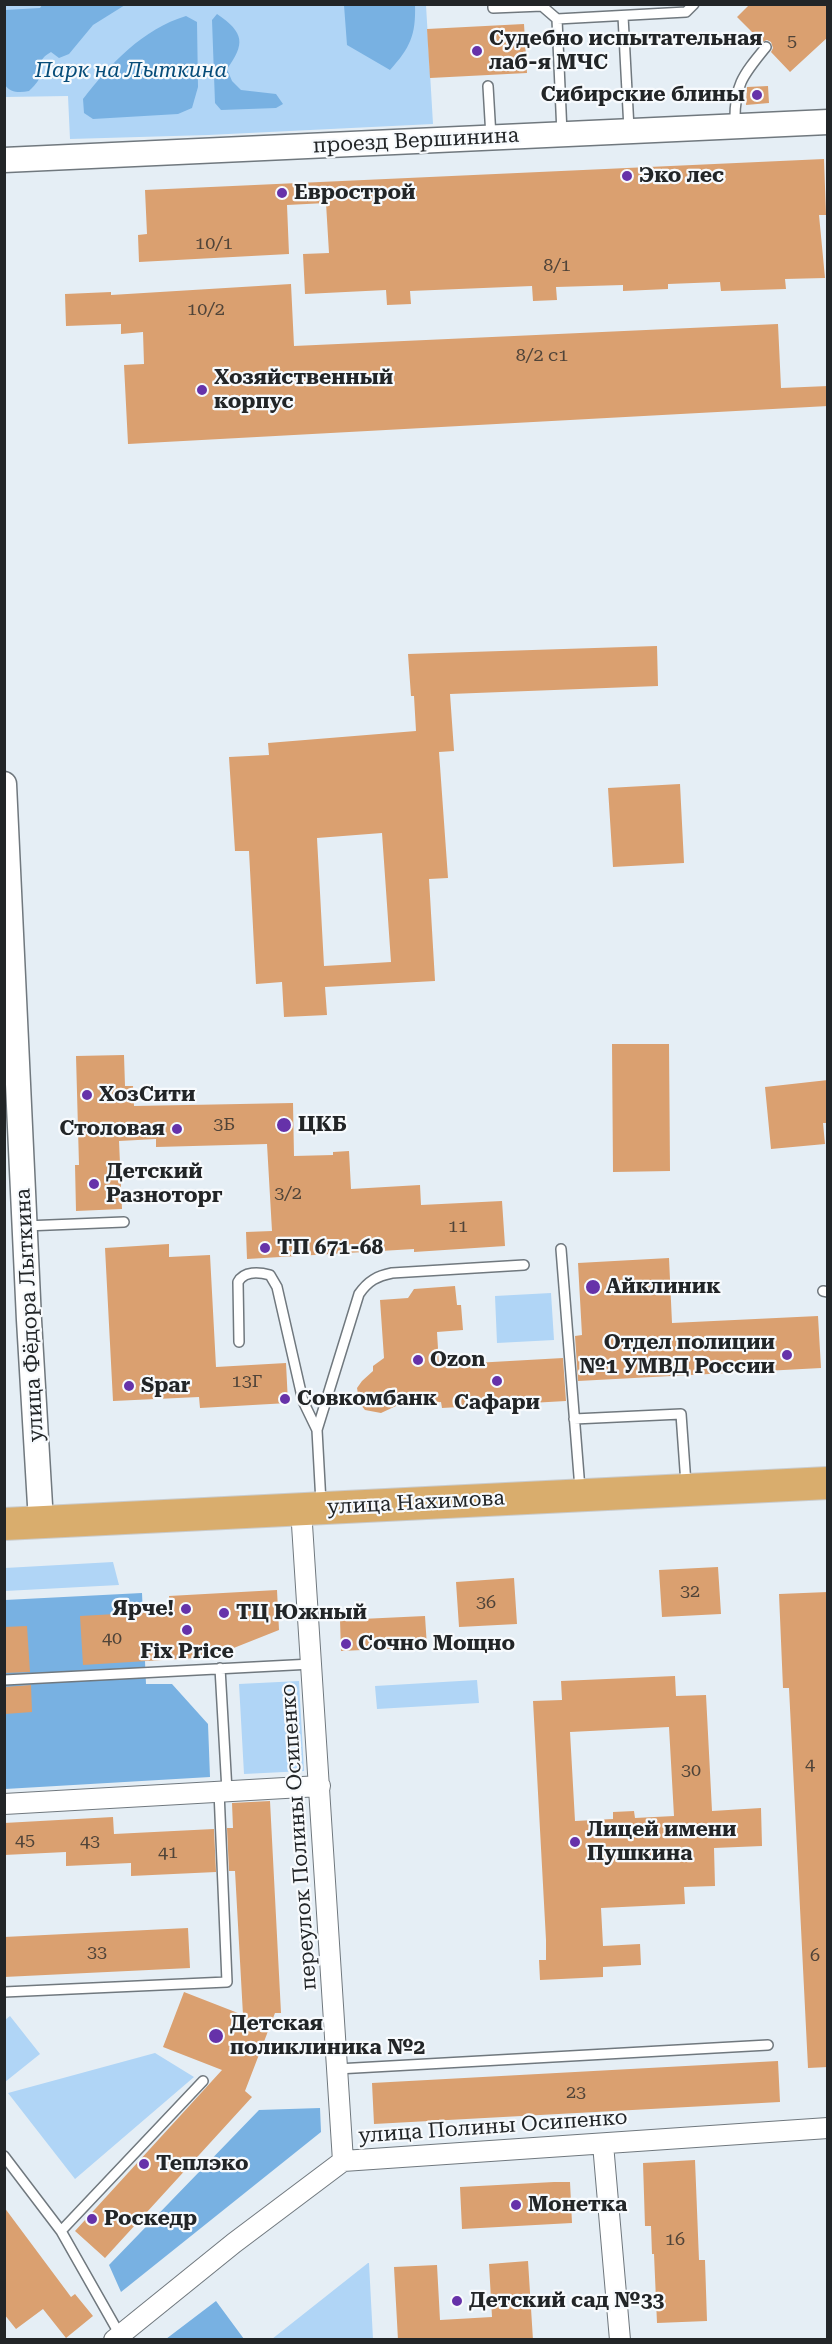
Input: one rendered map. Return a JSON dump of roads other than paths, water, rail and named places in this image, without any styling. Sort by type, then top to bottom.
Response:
[{"type":"main road","name":"улица Нахимова","points":[[4,1524],[828,1482]]},
{"type":"street","name":"проезд Вершинина","points":[[4,160],[828,122]]},
{"type":"street","name":"улица Фёдора Лыткина","points":[[4,784],[16,1138],[25,1226],[41,1522]]},
{"type":"street","name":"переулок Полины Осипенко","points":[[311,1508],[312,1664],[343,2162]]},
{"type":"street","points":[[4,1804],[320,1786]]},
{"type":"street","name":"улица Полины Осипенко","points":[[117,2337],[234,2243],[343,2162],[828,2128]]},
{"type":"street","points":[[603,2144],[620,2340]]},
{"type":"lane","points":[[493,4],[493,8],[542,6],[557,19],[686,12],[694,4]]},
{"type":"lane","points":[[623,16],[629,132]]},
{"type":"lane","points":[[557,19],[562,135]]},
{"type":"lane","points":[[735,127],[740,82],[766,47]]},
{"type":"lane","points":[[488,86],[491,138]]},
{"type":"lane","points":[[25,1226],[124,1222]]},
{"type":"lane","points":[[561,1250],[580,1495]]},
{"type":"lane","points":[[311,1508],[317,1430],[360,1294],[366,1284],[379,1276],[392,1273],[524,1265]]},
{"type":"lane","points":[[239,1342],[238,1282],[241,1276],[247,1274],[270,1275],[277,1287],[303,1401],[317,1430]]},
{"type":"lane","points":[[574,1419],[681,1414],[687,1490]]},
{"type":"lane","points":[[4,1680],[312,1664]]},
{"type":"lane","points":[[4,1992],[227,1982],[220,1668]]},
{"type":"lane","points":[[337,2069],[768,2045]]},
{"type":"lane","points":[[61,2231],[203,2081]]},
{"type":"lane","points":[[4,2156],[61,2231],[117,2337]]},
{"type":"place","name":"Судебно испытательная лаб-я МЧС","points":[[477,51]]},
{"type":"place","name":"Сибирские блины","points":[[757,95]]},
{"type":"place","name":"Эко лес","points":[[627,176]]},
{"type":"place","name":"Еврострой","points":[[282,193]]},
{"type":"place","name":"Хозяйственный корпус","points":[[202,390]]},
{"type":"place","name":"ХозСити","points":[[87,1095]]},
{"type":"place","name":"ЦКБ","points":[[284,1125]]},
{"type":"place","name":"Столовая","points":[[177,1129]]},
{"type":"place","name":"Детский Разноторг","points":[[94,1184]]},
{"type":"place","name":"ТП 671-68","points":[[265,1248]]},
{"type":"place","name":"Айклиник","points":[[593,1287]]},
{"type":"place","name":"Отдел полиции №1 УМВД России","points":[[787,1355]]},
{"type":"place","name":"Ozon","points":[[418,1360]]},
{"type":"place","name":"Сафари","points":[[497,1381]]},
{"type":"place","name":"Spar","points":[[129,1386]]},
{"type":"place","name":"Совкомбанк","points":[[285,1399]]},
{"type":"place","name":"Ярче!","points":[[186,1609]]},
{"type":"place","name":"ТЦ Южный","points":[[224,1613]]},
{"type":"place","name":"Fix Price","points":[[187,1630]]},
{"type":"place","name":"Сочно Мощно","points":[[346,1644]]},
{"type":"place","name":"Лицей имени Пушкина","points":[[575,1842]]},
{"type":"place","name":"Детская поликлиника №2","points":[[216,2036]]},
{"type":"place","name":"Теплэко","points":[[144,2164]]},
{"type":"place","name":"Монетка","points":[[516,2205]]},
{"type":"place","name":"Роскедр","points":[[92,2219]]},
{"type":"place","name":"Детский сад №33","points":[[457,2301]]},
{"type":"park label","name":"Парк на Лыткина","points":[[131,71]]}]
